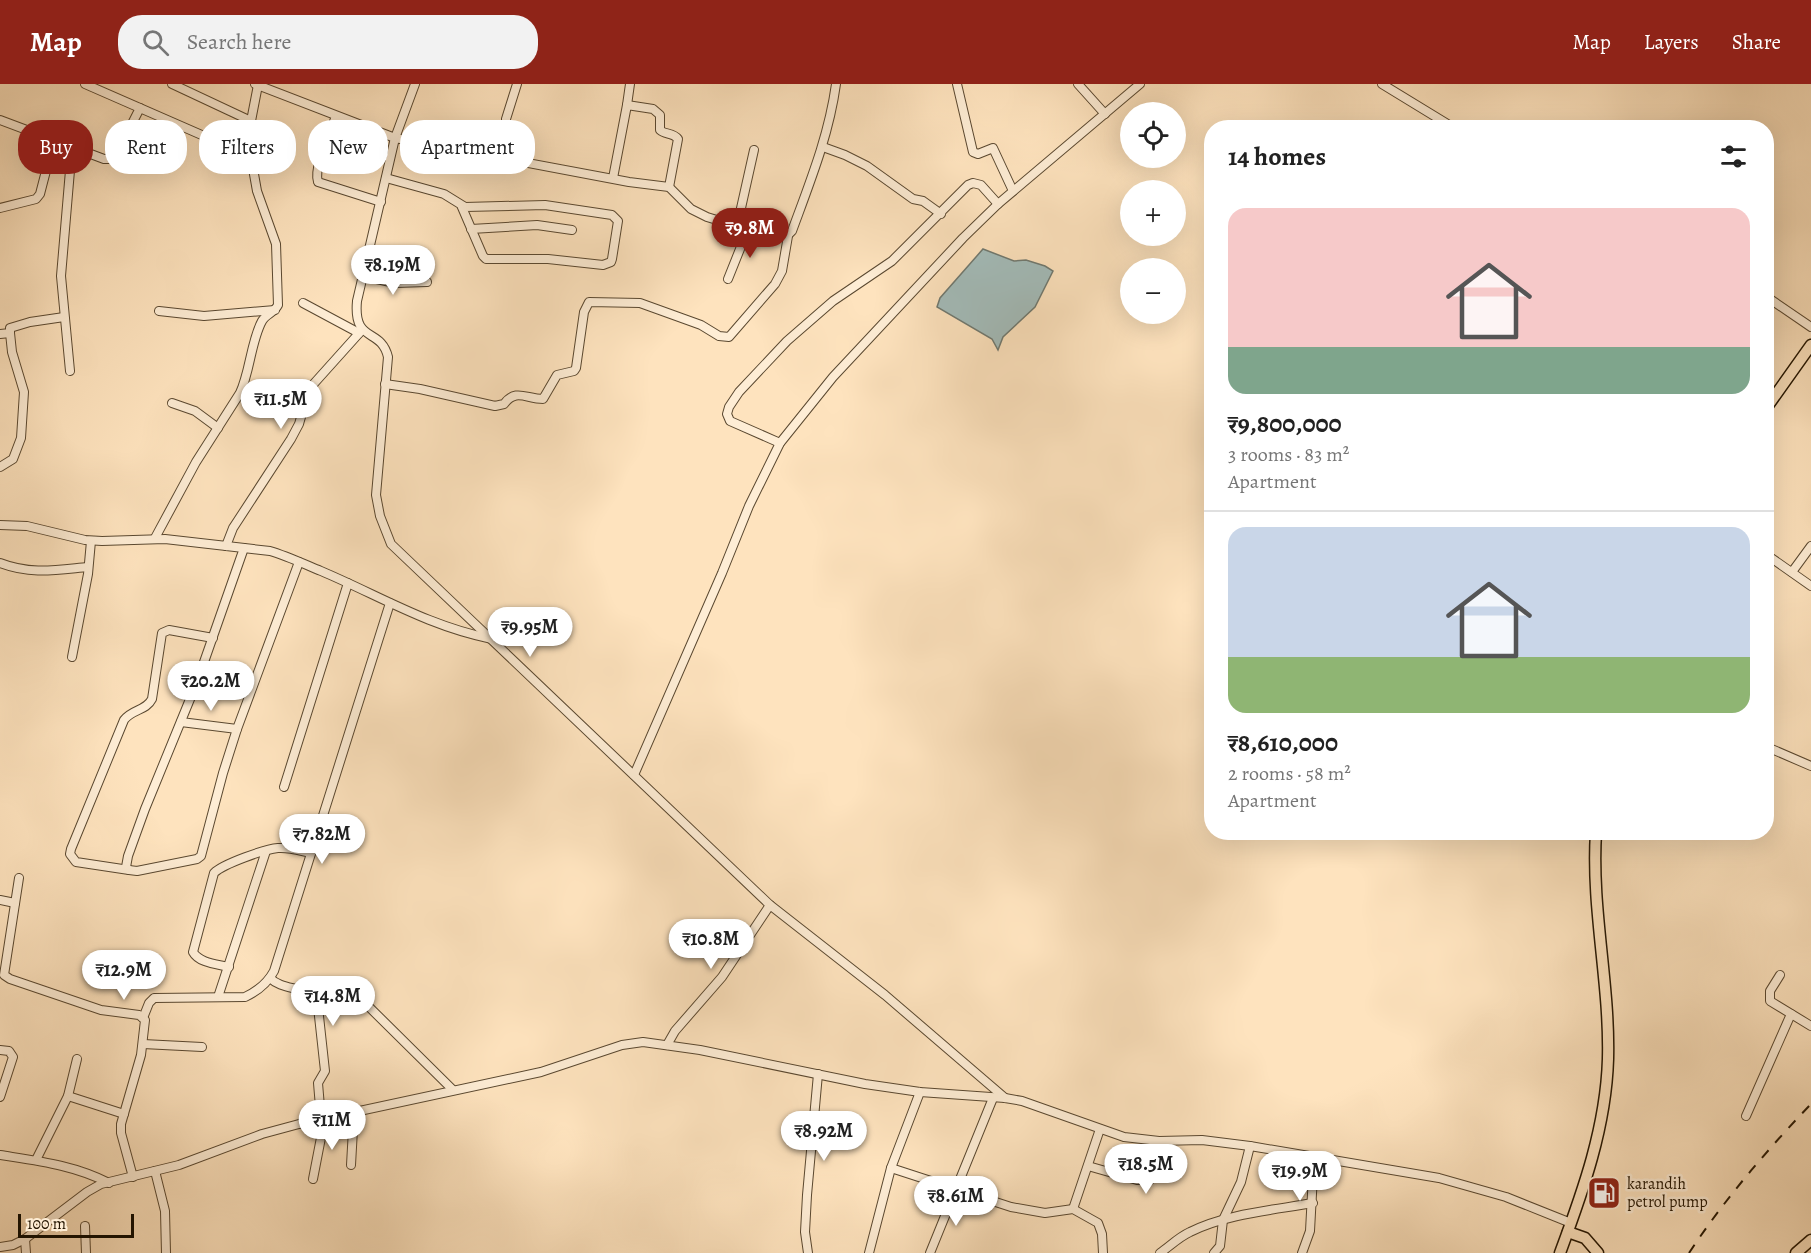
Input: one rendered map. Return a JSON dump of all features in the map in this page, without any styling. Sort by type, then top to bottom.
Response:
[{"type":"main road","points":[[1774,397],[1811,345]]},
{"type":"main road","points":[[1560,1253],[1599,1135],[1605,1102],[1608,1060],[1605,983],[1596,894],[1595,840]]},
{"type":"main road","points":[[1569,1227],[1585,1238],[1598,1253]]},
{"type":"main road","points":[[1796,1253],[1810,1241]]},
{"type":"street","points":[[85,84],[199,134]]},
{"type":"street","points":[[172,84],[249,120]]},
{"type":"street","points":[[360,332],[356,315],[363,276],[396,138],[415,84]]},
{"type":"street","points":[[506,120],[517,84]]},
{"type":"street","points":[[613,178],[630,84]]},
{"type":"street","points":[[385,384],[430,391],[495,406],[504,404],[509,397],[515,395],[543,399],[557,375],[574,371],[576,368],[585,308],[589,302],[640,303],[701,325],[719,336],[729,337],[775,284],[782,271],[788,236],[792,231],[830,123],[836,84]]},
{"type":"street","points":[[957,84],[973,152],[975,154],[993,148],[1014,191]]},
{"type":"street","points":[[1078,84],[1105,114]]},
{"type":"street","points":[[634,775],[749,506],[780,443],[826,384],[999,204],[1140,84]]},
{"type":"street","points":[[1382,84],[1441,120]]},
{"type":"street","points":[[251,120],[256,85],[400,139]]},
{"type":"street","points":[[627,105],[657,111],[660,115],[660,130],[678,139],[669,187]]},
{"type":"street","points":[[93,155],[104,159],[115,157],[140,108]]},
{"type":"street","points":[[336,116],[318,166],[318,182],[381,202]]},
{"type":"street","points":[[0,120],[18,127]]},
{"type":"street","points":[[823,147],[867,166],[913,199],[923,201],[941,214]]},
{"type":"street","points":[[737,226],[754,150]]},
{"type":"street","points":[[535,163],[629,182],[669,187],[691,209],[707,217],[772,237],[788,236]]},
{"type":"street","points":[[0,208],[36,199],[40,194],[45,174]]},
{"type":"street","points":[[70,174],[61,276],[70,371]]},
{"type":"street","points":[[155,538],[196,462],[246,381],[261,322],[276,310],[279,296],[276,244],[257,190],[255,174]]},
{"type":"street","points":[[386,178],[444,194],[461,205],[475,207],[545,205],[612,215],[618,221],[612,260],[607,265],[548,260],[486,260],[461,205]]},
{"type":"street","points":[[780,443],[730,421],[727,414],[729,407],[739,392],[812,318],[849,289],[892,261],[973,183],[981,185],[999,204]]},
{"type":"street","points":[[471,228],[537,225],[572,230]]},
{"type":"street","points":[[728,279],[748,229]]},
{"type":"street","points":[[363,276],[395,283],[427,282]]},
{"type":"street","points":[[1774,302],[1811,327]]},
{"type":"street","points":[[303,303],[382,342],[386,349],[388,357],[376,495],[380,516],[391,544],[770,905],[885,995],[1005,1098]]},
{"type":"street","points":[[159,311],[204,316],[276,310]]},
{"type":"street","points":[[0,467],[13,459],[20,444],[24,392],[5,333],[10,328],[30,322],[64,317]]},
{"type":"street","points":[[226,546],[233,528],[299,424],[309,389],[360,332]]},
{"type":"street","points":[[172,403],[195,411],[218,428]]},
{"type":"street","points":[[0,525],[27,526],[70,538],[91,541],[155,538],[282,554],[450,630],[492,639]]},
{"type":"street","points":[[72,657],[91,541]]},
{"type":"street","points":[[1792,572],[1811,546]]},
{"type":"street","points":[[129,870],[126,867],[128,856],[213,638],[244,548]]},
{"type":"street","points":[[1774,560],[1811,586]]},
{"type":"street","points":[[213,638],[168,630],[162,633],[152,699],[146,707],[133,712],[124,720],[70,849],[70,854],[76,862],[137,871],[201,856],[237,729],[299,562]]},
{"type":"street","points":[[0,563],[19,570],[31,571],[88,567]]},
{"type":"street","points":[[284,787],[348,583]]},
{"type":"street","points":[[133,1177],[122,1133],[124,1114],[143,1044],[145,1025],[143,1018],[149,1003],[154,998],[245,997],[255,992],[270,978],[390,603]]},
{"type":"street","points":[[181,722],[237,729]]},
{"type":"street","points":[[1774,750],[1811,766]]},
{"type":"street","points":[[229,967],[199,959],[194,956],[193,952],[214,873],[228,865],[266,851],[284,848],[311,853]]},
{"type":"street","points":[[218,998],[266,851]]},
{"type":"street","points":[[20,878],[2,974],[10,979],[101,1010],[143,1018]]},
{"type":"street","points":[[0,900],[15,903]]},
{"type":"street","points":[[667,1045],[675,1031],[728,969],[770,905]]},
{"type":"street","points":[[1780,975],[1769,996],[1774,1004],[1811,1025]]},
{"type":"street","points":[[270,978],[276,984],[362,1000],[453,1090]]},
{"type":"street","points":[[308,991],[317,998],[325,1071],[318,1083],[323,1118],[313,1179]]},
{"type":"street","points":[[1746,1116],[1791,1014]]},
{"type":"street","points":[[0,1247],[13,1245],[25,1239],[87,1192],[109,1183],[179,1165],[262,1134],[354,1111],[541,1072],[622,1045],[643,1042],[865,1084],[920,1092],[1005,1098],[1140,1140],[1206,1140],[1439,1178],[1479,1188],[1540,1209],[1569,1227]]},
{"type":"street","points":[[143,1044],[202,1047]]},
{"type":"street","points":[[0,1050],[9,1051],[13,1057],[0,1097]]},
{"type":"street","points":[[36,1160],[68,1096],[77,1059]]},
{"type":"street","points":[[808,1253],[806,1223],[818,1074]]},
{"type":"street","points":[[869,1253],[891,1168],[920,1092]]},
{"type":"street","points":[[68,1096],[124,1114]]},
{"type":"street","points":[[930,1253],[993,1098]]},
{"type":"street","points":[[351,1165],[354,1111]]},
{"type":"street","points":[[1073,1209],[1100,1129]]},
{"type":"street","points":[[1088,1166],[1137,1180],[1150,1180],[1157,1171],[1164,1141]]},
{"type":"street","points":[[1214,1253],[1220,1246],[1223,1220],[1241,1182],[1250,1146]]},
{"type":"street","points":[[0,1155],[66,1166],[87,1172],[109,1183]]},
{"type":"street","points":[[1302,1253],[1310,1231],[1314,1156]]},
{"type":"street","points":[[891,1168],[957,1191],[1029,1211],[1045,1213],[1073,1209],[1098,1223],[1104,1253]]},
{"type":"street","points":[[155,1171],[164,1201],[166,1253]]},
{"type":"street","points":[[1160,1253],[1189,1232],[1223,1220],[1313,1203]]},
{"type":"street","points":[[85,1226],[86,1253]]},
{"type":"street","points":[[25,1239],[26,1253]]},
{"type":"water","points":[[983,249],[1014,261],[1026,260],[1053,271],[1035,307],[1003,337],[998,350],[992,339],[937,307],[940,298]]},
{"type":"railway","points":[[1689,1253],[1747,1176],[1811,1104]]},
{"type":"place","name":"karandih petrol pump","points":[[1604,1193]]}]
